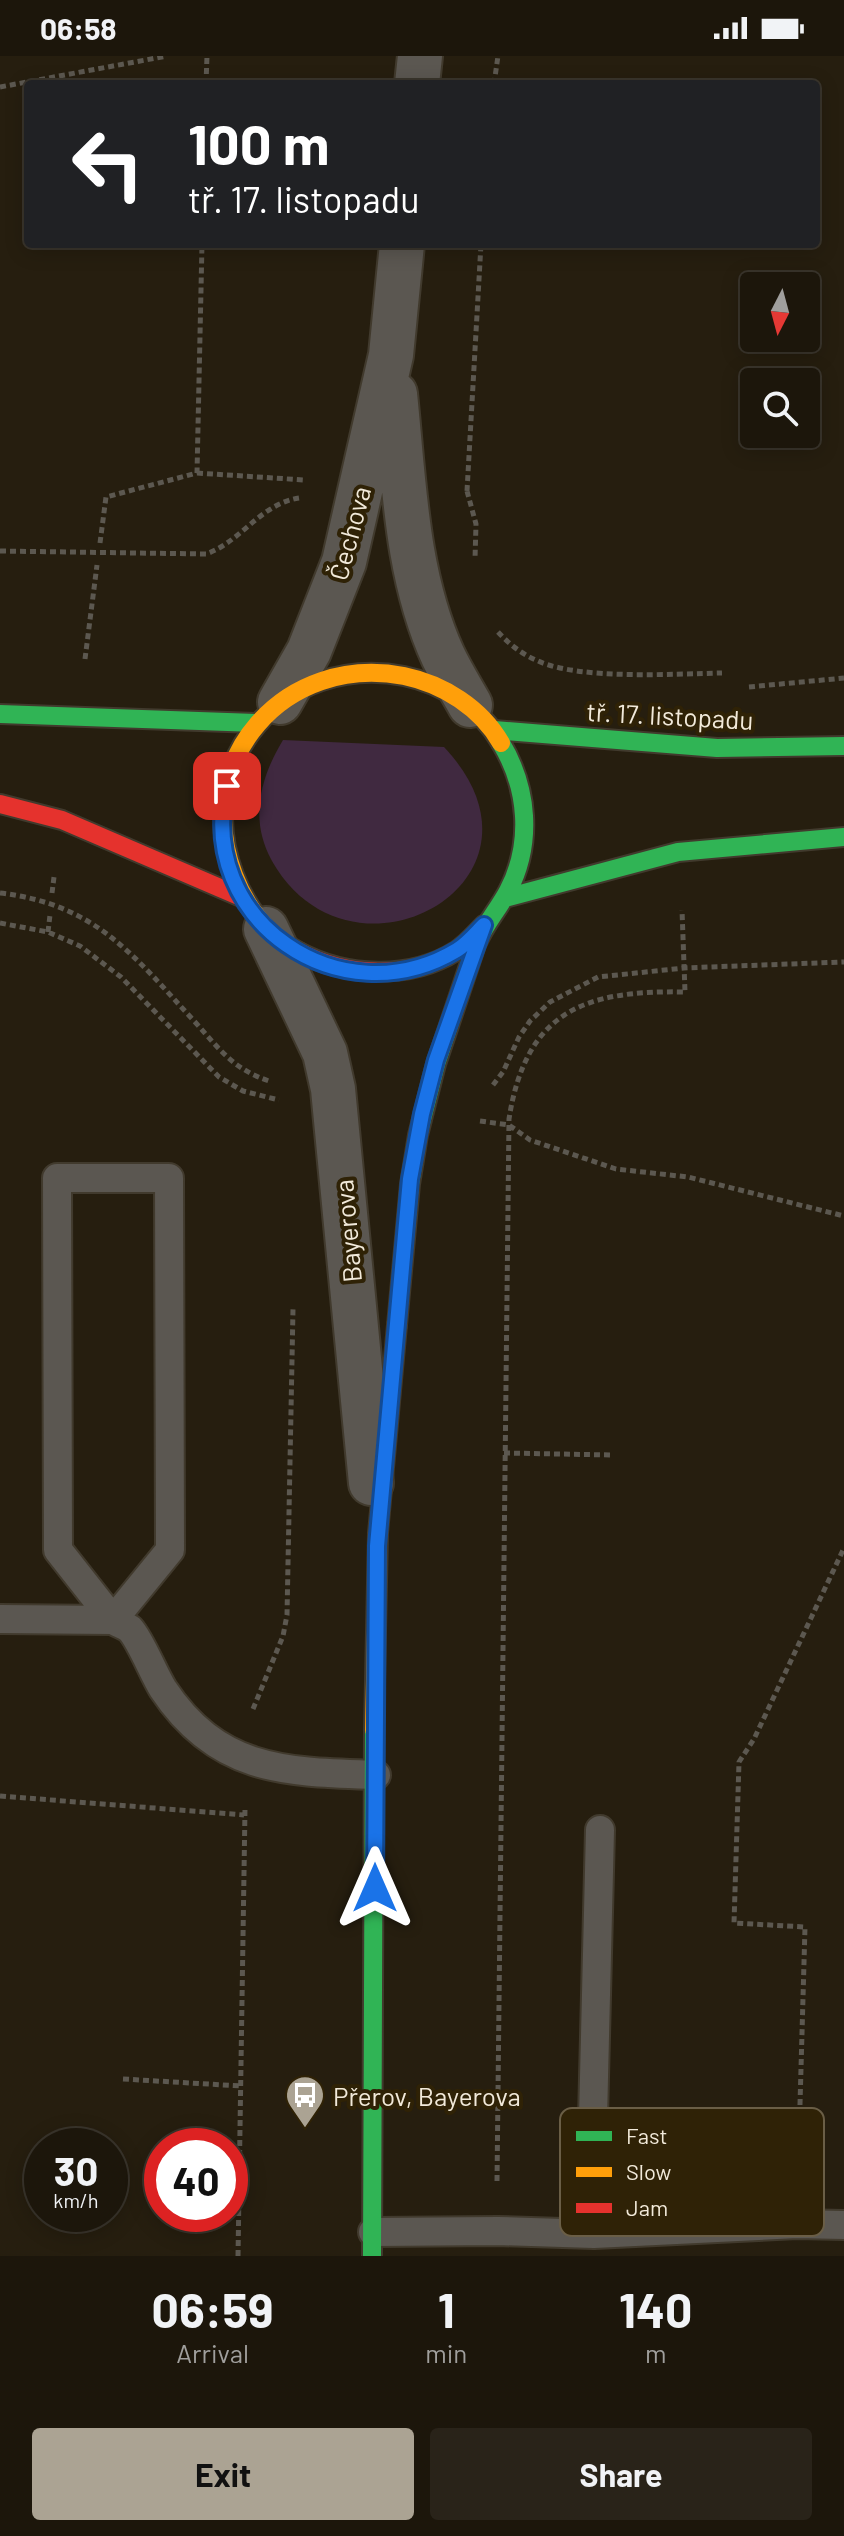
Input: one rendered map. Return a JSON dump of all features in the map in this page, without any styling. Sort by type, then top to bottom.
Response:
[{"type":"main road","name":"tř. 17. listopadu","points":[[0,804],[62,820],[254,913],[294,952],[324,965],[351,972],[379,973],[434,961],[460,948],[484,925],[505,898],[521,857],[525,812],[516,769],[482,717],[440,685],[406,673],[371,669],[339,674],[307,685],[268,712]]},
{"type":"main road","points":[[0,714],[268,712]]},
{"type":"main road","points":[[254,913],[224,854],[221,808],[232,764],[268,712]]},
{"type":"main road","name":"tř. 17. listopadu","points":[[482,717],[717,748],[844,746]]},
{"type":"main road","points":[[505,898],[678,852],[844,837]]},
{"type":"main road","name":"Bayerova","points":[[373,2244],[377,1546],[410,1179],[436,1060],[484,925]]},
{"type":"street","points":[[417,80],[420,56]]},
{"type":"street","name":"Čechova","points":[[268,712],[309,651],[344,562],[391,355],[402,248]]},
{"type":"street","name":"Čechova","points":[[391,355],[414,562],[426,610],[442,655],[482,717]]},
{"type":"street","name":"Bayerova","points":[[254,913],[325,1053],[333,1089],[377,1546]]},
{"type":"lane","points":[[113,1620],[170,1550],[169,1178],[57,1178],[58,1550],[113,1620],[130,1629],[172,1702],[194,1727],[220,1748],[265,1766],[313,1773],[376,1775]]},
{"type":"lane","points":[[0,1619],[113,1620]]},
{"type":"lane","points":[[593,2108],[600,1830]]},
{"type":"lane","points":[[824,2225],[844,2225]]},
{"type":"lane","points":[[373,2244],[498,2231],[560,2233]]},
{"type":"path","points":[[38,80],[167,56]]},
{"type":"path","points":[[206,80],[207,56]]},
{"type":"path","points":[[495,80],[498,56]]},
{"type":"path","points":[[0,87],[24,83]]},
{"type":"path","points":[[197,473],[202,248]]},
{"type":"path","points":[[475,567],[476,524],[467,491],[481,248]]},
{"type":"path","points":[[100,543],[106,497],[197,473],[317,481]]},
{"type":"path","points":[[457,491],[467,491]]},
{"type":"path","points":[[0,551],[206,554],[219,550],[271,508],[306,497]]},
{"type":"path","points":[[83,671],[97,565]]},
{"type":"path","points":[[493,625],[510,643],[548,665],[591,672],[722,673]]},
{"type":"path","points":[[667,674],[668,683]]},
{"type":"path","points":[[745,687],[844,678]]},
{"type":"path","points":[[0,893],[51,902],[99,927],[157,982],[232,1062],[244,1072],[280,1085]]},
{"type":"path","points":[[497,2182],[509,1125],[514,1092],[525,1064],[537,1042],[559,1018],[585,1002],[599,998],[637,992],[685,992],[681,897]]},
{"type":"path","points":[[48,932],[50,915]]},
{"type":"path","points":[[0,923],[48,932],[80,946],[121,977],[219,1077],[243,1091],[285,1101]]},
{"type":"path","points":[[487,1090],[503,1072],[530,1021],[550,1002],[598,977],[684,968],[844,962]]},
{"type":"path","points":[[509,1125],[530,1140],[616,1169],[688,1177],[844,1216]]},
{"type":"path","points":[[251,1714],[283,1636],[287,1615],[293,1296]]},
{"type":"path","points":[[504,1453],[613,1455]]},
{"type":"path","points":[[800,2108],[805,1927],[734,1923],[739,1762],[754,1739],[844,1548]]},
{"type":"path","points":[[0,1796],[244,1815]]},
{"type":"path","points":[[238,2256],[244,1823]]},
{"type":"path","points":[[123,2079],[241,2086]]},
{"type":"shaded area","points":[[283,740],[444,747],[476,796],[481,841],[466,879],[435,907],[394,922],[350,921],[307,902],[272,861],[261,830],[259,815],[263,784]]},
{"type":"traffic: fast","points":[[0,714],[256,723]]},
{"type":"traffic: fast","points":[[494,730],[717,748],[844,746]]},
{"type":"traffic: fast","points":[[397,1325],[410,1184],[418,1135],[436,1064],[476,945],[508,891],[521,854],[524,835],[522,797],[501,743]]},
{"type":"traffic: fast","points":[[505,898],[678,852],[844,837]]},
{"type":"traffic: fast","points":[[372,2256],[374,1730]]},
{"type":"traffic: slow","points":[[299,952],[277,938],[245,898],[234,875],[224,832],[225,792],[237,755],[258,724],[286,699],[321,681],[361,673],[404,676],[433,685],[460,699],[483,719],[501,743]]},
{"type":"traffic: slow","points":[[374,1730],[378,1533],[397,1325]]},
{"type":"traffic: jam","points":[[0,804],[62,820],[241,897]]},
{"type":"traffic: jam","points":[[299,952],[357,970],[399,971],[419,967],[456,951],[484,925]]},
{"type":"place","name":"Přerov, Bayerova","points":[[305,2129]]},
{"type":"route","points":[[227,786],[221,808],[224,854],[241,897],[266,929],[294,952],[351,972],[379,973],[434,961],[460,948],[484,925],[436,1060],[410,1179],[377,1546],[375,1888]]}]
